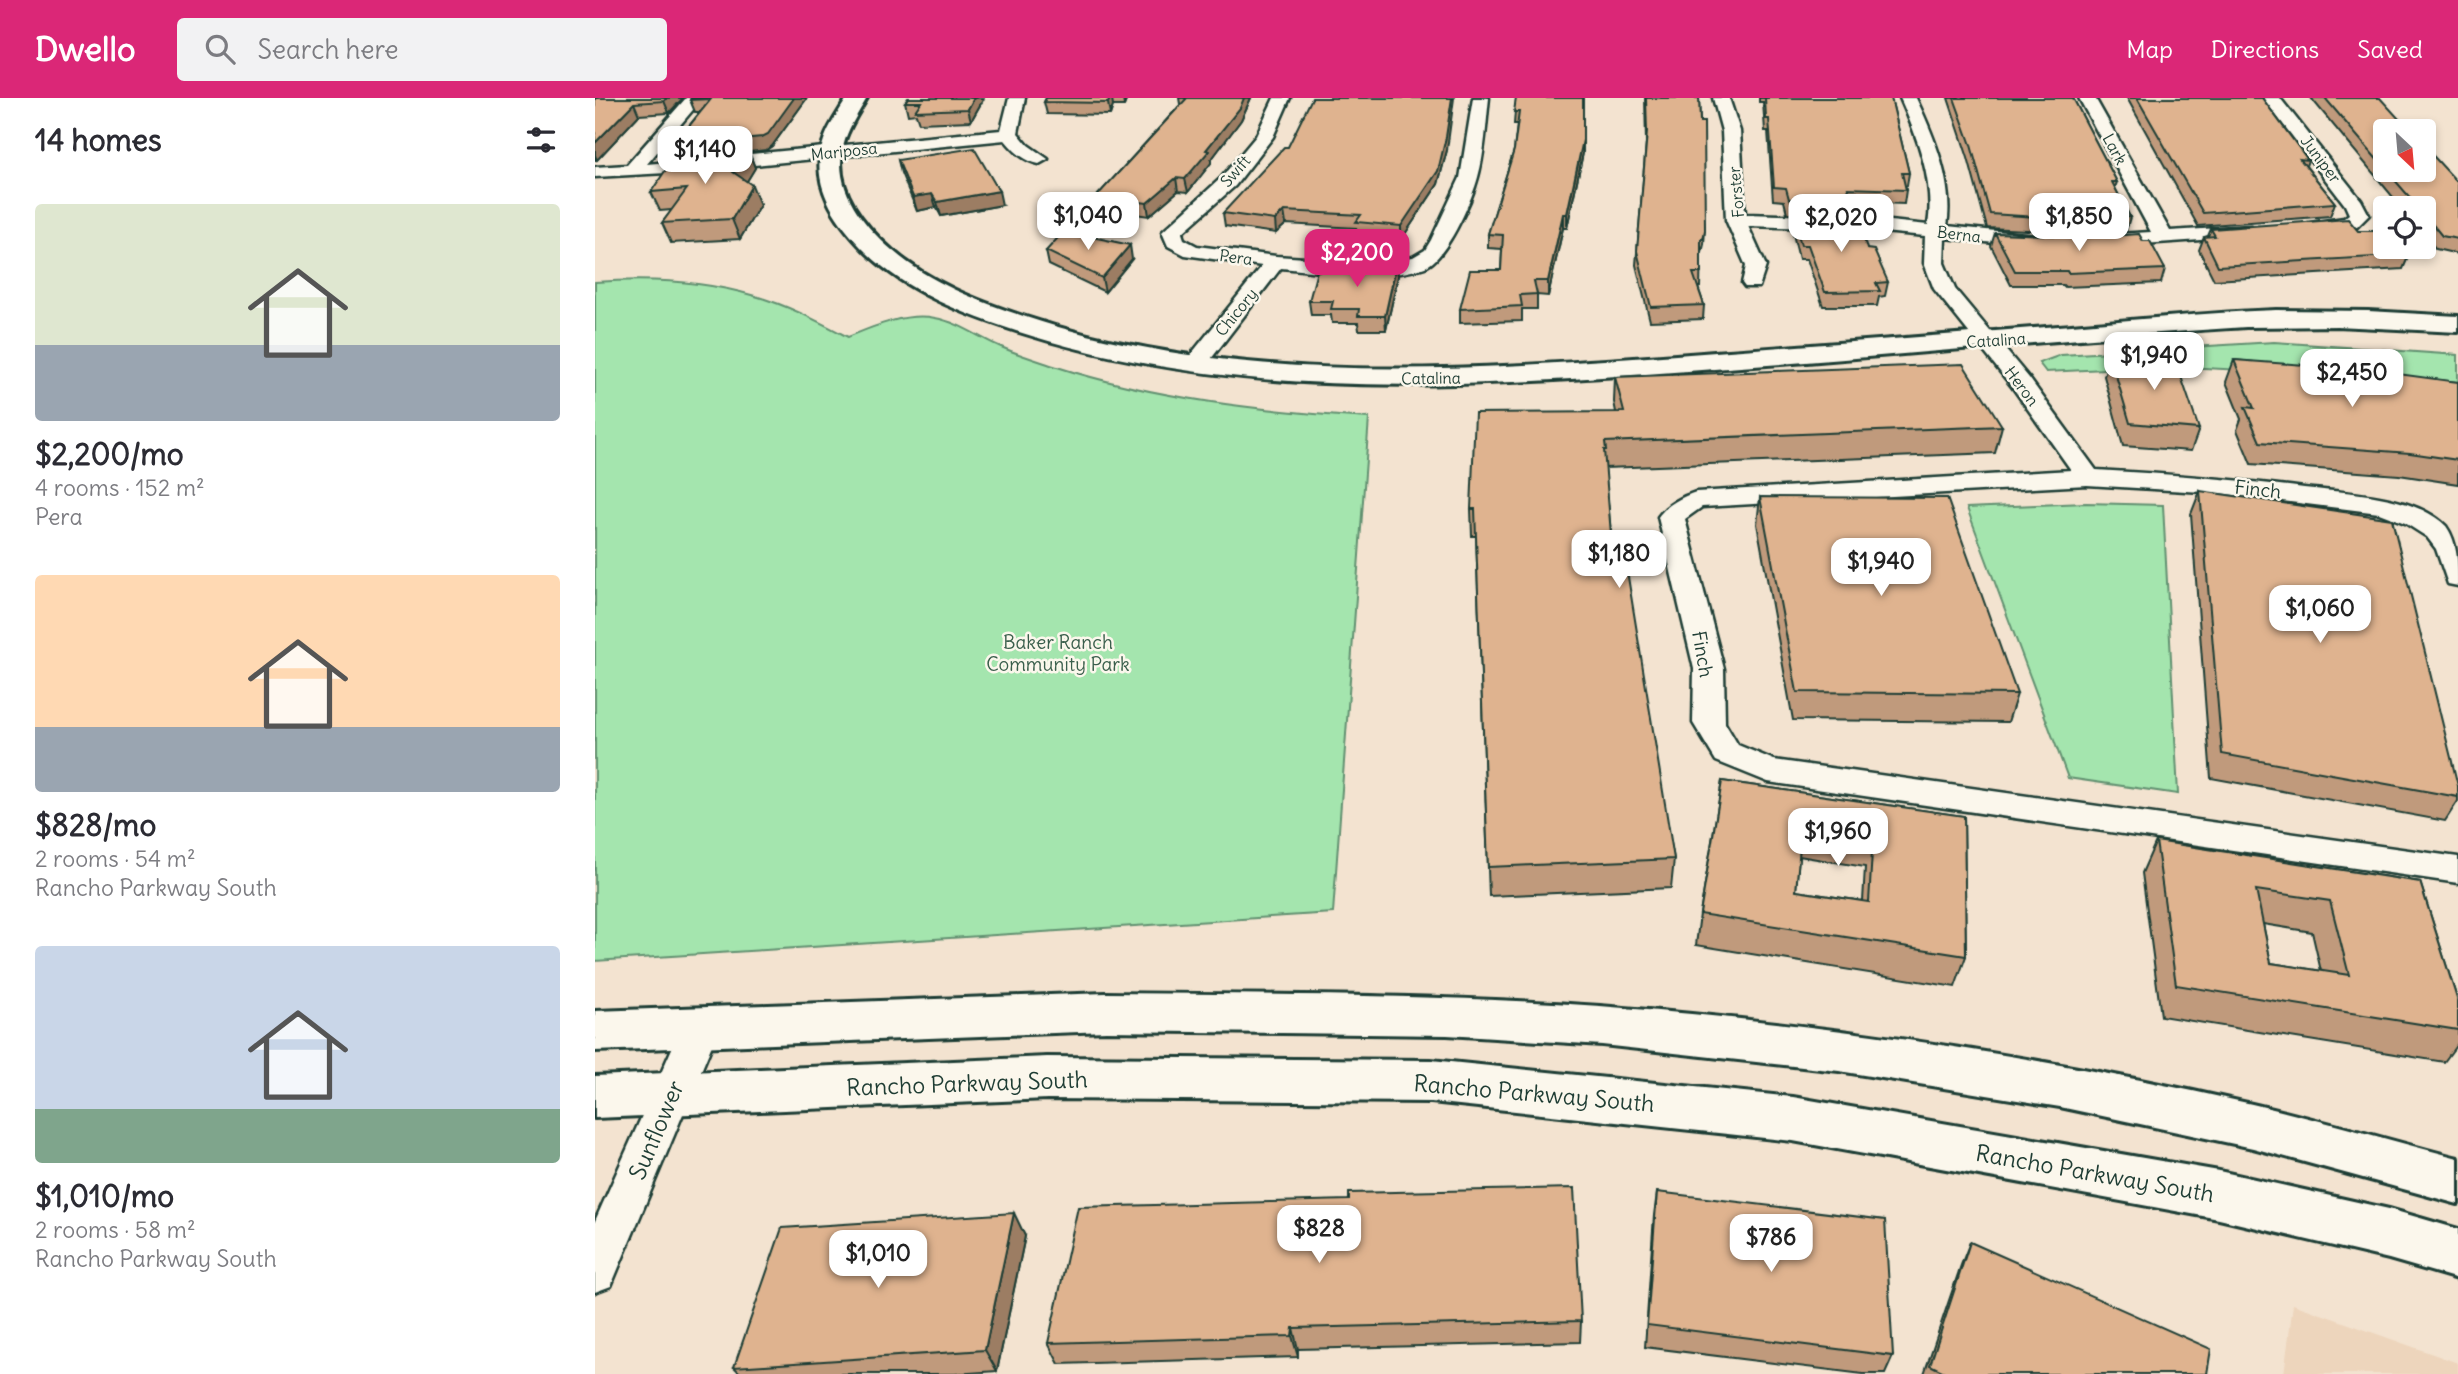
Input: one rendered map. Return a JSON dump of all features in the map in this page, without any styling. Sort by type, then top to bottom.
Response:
[{"type":"street","points":[[632,170],[695,98]]},
{"type":"street","name":"Catalina","points":[[857,98],[834,138],[830,153],[832,186],[843,210],[868,242],[892,263],[918,280],[994,316],[1091,345],[1196,363],[1326,377],[1456,378],[2267,320],[2458,324]]},
{"type":"street","points":[[1017,98],[1009,134],[1022,149],[1039,159]]},
{"type":"street","name":"Swift","points":[[1172,232],[1228,182],[1263,137],[1282,98]]},
{"type":"street","name":"Pera","points":[[1172,232],[1175,242],[1192,251],[1276,262],[1379,269],[1419,262],[1432,254],[1441,240],[1469,178],[1481,98]]},
{"type":"street","name":"Forster","points":[[1721,98],[1731,131],[1736,220],[1756,266],[1752,283]]},
{"type":"street","name":"Heron","points":[[1909,98],[1917,117],[1939,200],[1938,231],[1933,246],[1934,262],[1940,278],[2078,460],[2087,477]]},
{"type":"street","name":"Lark","points":[[2087,98],[2164,237]]},
{"type":"street","name":"Juniper","points":[[2164,237],[2350,223],[2359,215],[2354,204],[2271,98]]},
{"type":"street","name":"Mariposa","points":[[595,172],[830,153],[1009,134]]},
{"type":"street","name":"Berna","points":[[1736,220],[1852,223],[2052,242]]},
{"type":"street","points":[[2079,242],[2164,237]]},
{"type":"street","name":"Chicory","points":[[1196,363],[1276,262]]},
{"type":"street","name":"Catalina","points":[[2181,326],[2336,330],[2458,339]]},
{"type":"street","name":"Finch","points":[[2458,578],[2449,549],[2436,531],[2414,517],[2384,506],[2219,485],[2087,477],[1696,500],[1671,517],[1709,669],[1709,723],[1727,753],[1768,771],[2458,870]]},
{"type":"street","points":[[595,1031],[1106,1012],[1447,1016],[1602,1026],[1839,1051],[2060,1086],[2253,1126],[2458,1181]]},
{"type":"street","name":"Sunflower","points":[[595,1271],[700,1028]]},
{"type":"street","name":"Rancho Parkway South","points":[[595,1097],[1047,1078],[1431,1081],[1793,1119],[2219,1195],[2389,1234],[2458,1254]]},
{"type":"shaded area","points":[[2293,1304],[2458,1363],[2458,1374],[2284,1374]]},
{"type":"green space","name":"Baker Ranch Community Park","points":[[595,282],[676,282],[736,291],[791,309],[848,337],[902,318],[935,318],[952,323],[1026,357],[1131,387],[1210,402],[1369,418],[1333,913],[595,961]]},
{"type":"green space","points":[[2274,342],[2458,355],[2458,400],[2301,373],[2165,366],[2046,372],[2039,363],[2061,355]]},
{"type":"green space","points":[[2086,503],[2163,505],[2178,794],[2068,778],[1967,508]]},
{"type":"building","points":[[595,98],[667,98],[664,101],[634,103],[595,143]]},
{"type":"building","points":[[691,98],[794,98],[768,134],[762,137],[689,144],[694,137],[685,137],[690,131],[685,131],[711,99],[690,100]]},
{"type":"building","points":[[908,98],[974,98],[968,109],[915,111],[921,102],[905,102]]},
{"type":"building","points":[[1046,98],[1110,98],[1108,103],[1044,102]]},
{"type":"building","points":[[1187,98],[1244,98],[1240,108],[1206,150],[1209,151],[1185,179],[1176,178],[1147,203],[1097,196]]},
{"type":"building","points":[[1312,98],[1452,98],[1438,171],[1401,226],[1356,222],[1361,215],[1284,211],[1275,220],[1223,213],[1284,147],[1288,147]]},
{"type":"building","points":[[1516,98],[1583,98],[1583,140],[1567,214],[1563,214],[1548,281],[1534,281],[1537,294],[1520,295],[1522,306],[1460,309],[1470,270],[1501,270],[1503,235],[1488,234],[1514,150],[1519,112],[1514,112]]},
{"type":"building","points":[[1646,98],[1699,98],[1700,122],[1704,122],[1705,230],[1701,239],[1701,273],[1693,273],[1704,305],[1651,307],[1637,251],[1647,132]]},
{"type":"building","points":[[1765,98],[1891,98],[1909,173],[1902,173],[1906,190],[1848,188],[1852,201],[1789,199],[1786,188],[1774,187]]},
{"type":"building","points":[[1954,98],[2073,98],[2117,182],[2112,182],[2130,217],[2053,218],[1990,214],[1971,145]]},
{"type":"building","points":[[2137,98],[2262,98],[2308,160],[2300,159],[2335,203],[2203,213]]},
{"type":"building","points":[[2325,98],[2380,98],[2399,119],[2373,119],[2373,155]]},
{"type":"building","points":[[974,148],[999,191],[937,202],[932,194],[913,197],[898,160]]},
{"type":"building","points":[[748,149],[733,172],[752,185],[732,219],[662,223],[687,189],[651,192],[675,156]]},
{"type":"building","points":[[2436,159],[2458,183],[2458,239],[2442,236],[2436,229],[2436,196],[2409,196],[2396,182],[2436,182]]},
{"type":"building","points":[[1793,216],[1858,218],[1867,249],[1874,250],[1888,282],[1876,283],[1880,291],[1825,292],[1808,245],[1801,245]]},
{"type":"building","points":[[2348,219],[2358,231],[2373,231],[2373,257],[2218,266],[2204,237],[2215,236],[2211,229]]},
{"type":"building","points":[[1064,231],[1130,245],[1102,278],[1046,251]]},
{"type":"building","points":[[1995,233],[2096,237],[2139,234],[2143,241],[2150,241],[2165,269],[2068,273],[2015,271]]},
{"type":"building","points":[[1397,262],[1385,316],[1358,316],[1359,309],[1331,309],[1333,301],[1309,301],[1317,271],[1369,271],[1370,264]]},
{"type":"building","points":[[2110,355],[2175,359],[2199,429],[2130,423]]},
{"type":"building","points":[[2234,360],[2361,369],[2458,382],[2458,460],[2410,453],[2260,442],[2245,407],[2254,408]]},
{"type":"building","points":[[1963,364],[2002,426],[1605,442],[1611,534],[1621,534],[1674,859],[1488,867],[1475,509],[1471,509],[1475,413],[1624,412],[1615,377]]},
{"type":"building","points":[[2200,491],[2392,519],[2458,786],[2458,797],[2222,754]]},
{"type":"building","points":[[1760,497],[1947,498],[2017,694],[1797,692]]},
{"type":"building","points":[[1722,781],[1964,816],[1966,956],[1700,914]],"holes":[[[1802,824],[1873,835],[1869,902],[1796,891]]]},
{"type":"building","points":[[2156,841],[2420,882],[2458,1002],[2458,1030],[2176,985]],"holes":[[[2256,890],[2330,901],[2349,975],[2271,963]]]},
{"type":"building","points":[[1574,1188],[1581,1321],[1293,1328],[1292,1336],[1048,1343],[1078,1207],[1349,1200],[1349,1193]]},
{"type":"building","points":[[1657,1192],[1885,1220],[1893,1356],[1647,1325]]},
{"type":"building","points":[[1014,1213],[985,1350],[734,1367],[782,1228]]},
{"type":"building","points":[[1970,1242],[2211,1349],[2207,1374],[1948,1374],[1930,1365]]}]
